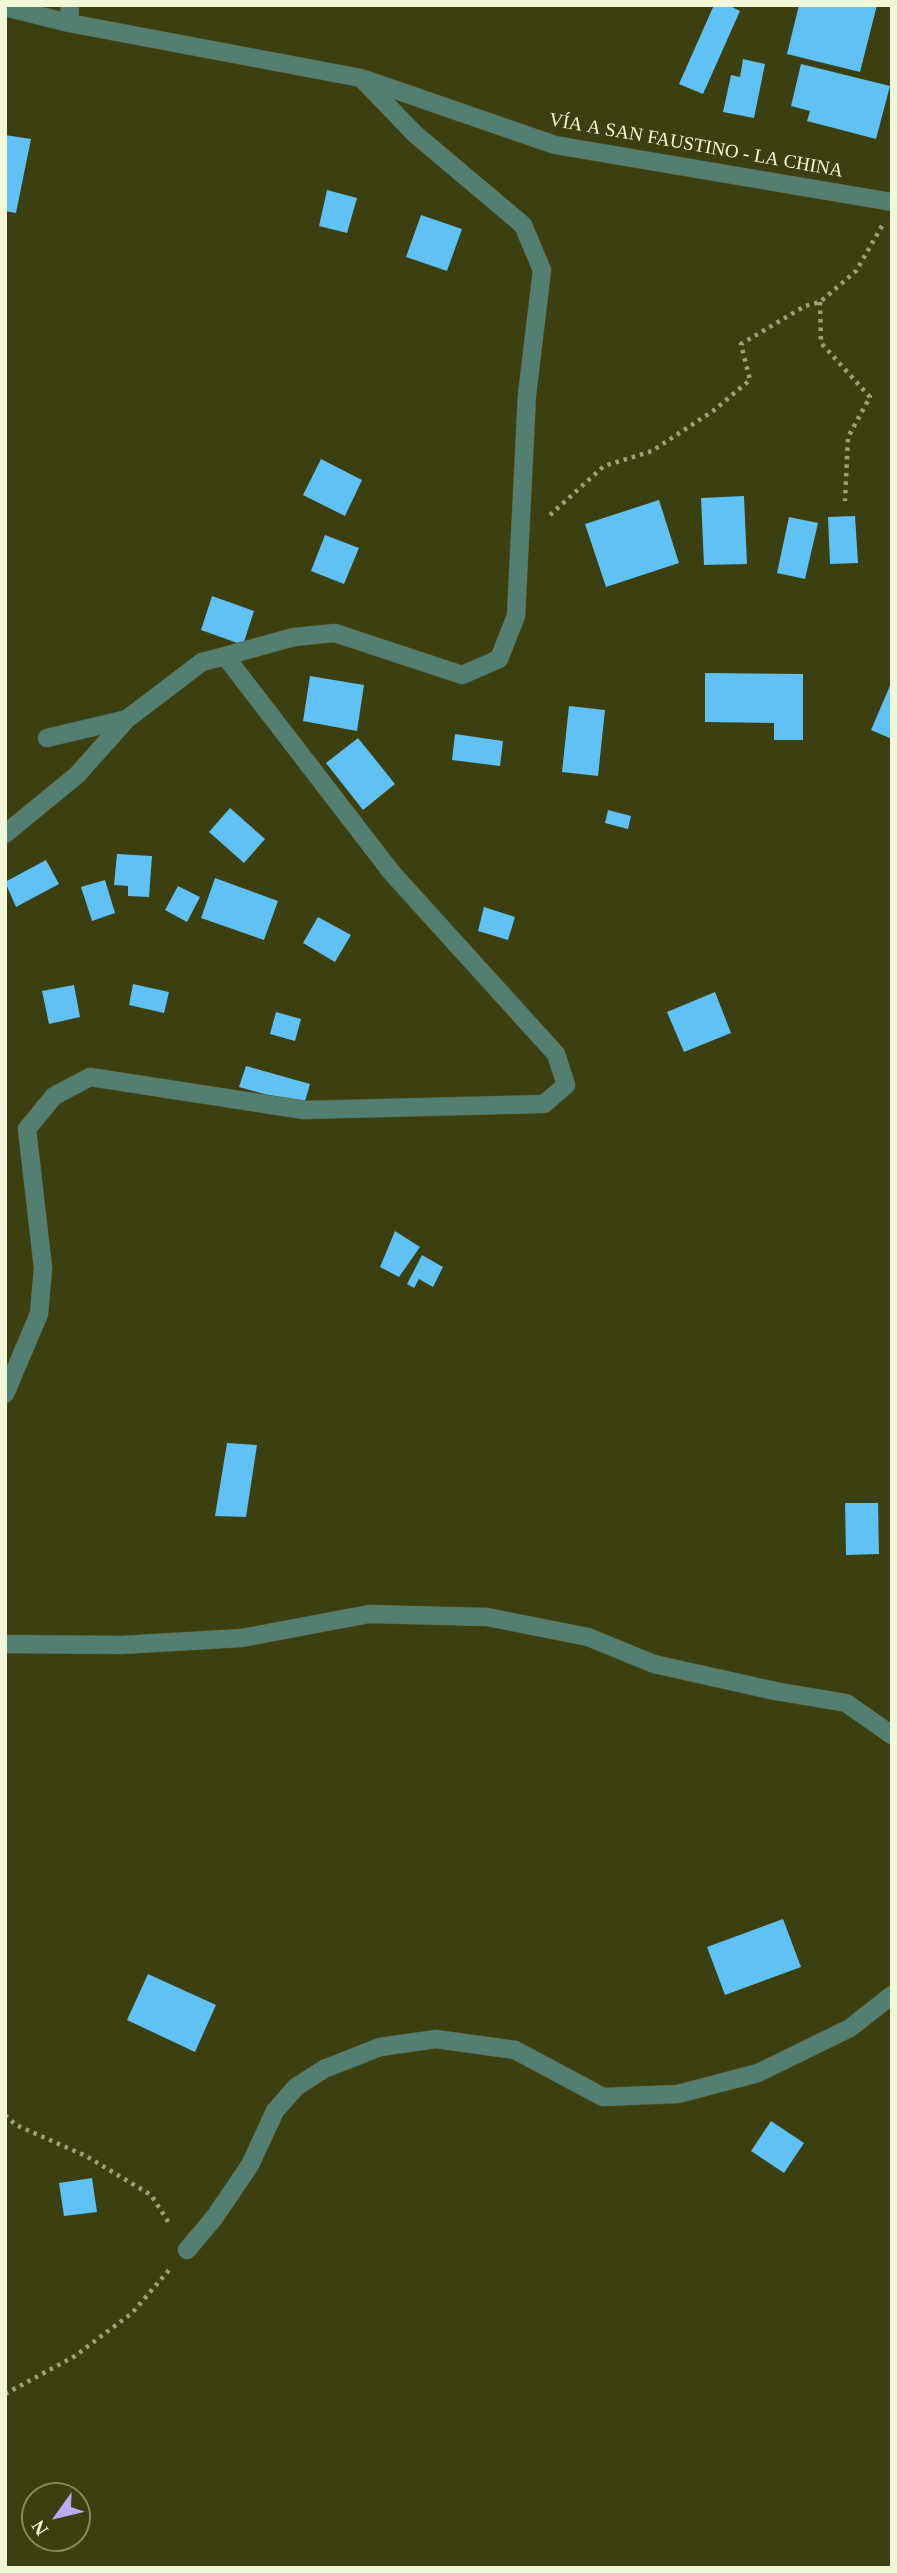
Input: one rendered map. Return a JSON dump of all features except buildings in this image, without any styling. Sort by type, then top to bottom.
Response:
[{"type":"street","name":"VÍA A SAN FAUSTINO - LA CHINA","points":[[5,7],[70,14],[361,78],[555,145],[892,202]]},
{"type":"street","points":[[5,834],[77,775],[127,719],[202,662],[294,636],[335,633],[462,675],[499,659],[516,616],[527,395],[541,270],[523,225],[415,134],[361,78]]},
{"type":"street","points":[[5,1394],[39,1314],[43,1268],[27,1129],[54,1096],[90,1077],[304,1110],[544,1104],[566,1085],[556,1054],[392,873],[225,656]]},
{"type":"street","points":[[47,738],[127,719]]},
{"type":"street","points":[[5,1644],[121,1645],[242,1638],[369,1614],[487,1617],[588,1637],[654,1664],[775,1691],[846,1703],[892,1735]]},
{"type":"street","points":[[187,2250],[214,2218],[250,2165],[275,2111],[296,2087],[324,2069],[380,2047],[436,2039],[515,2050],[603,2097],[678,2094],[758,2073],[850,2028],[892,1995]]},
{"type":"path","points":[[519,545],[604,466],[652,451],[713,411],[750,380],[741,344],[805,306],[820,302],[856,271],[886,220]]},
{"type":"path","points":[[820,302],[821,343],[870,397],[848,437],[845,501]]},
{"type":"path","points":[[5,2115],[16,2124],[86,2156],[150,2195],[187,2250],[132,2313],[75,2356],[5,2394]]}]
